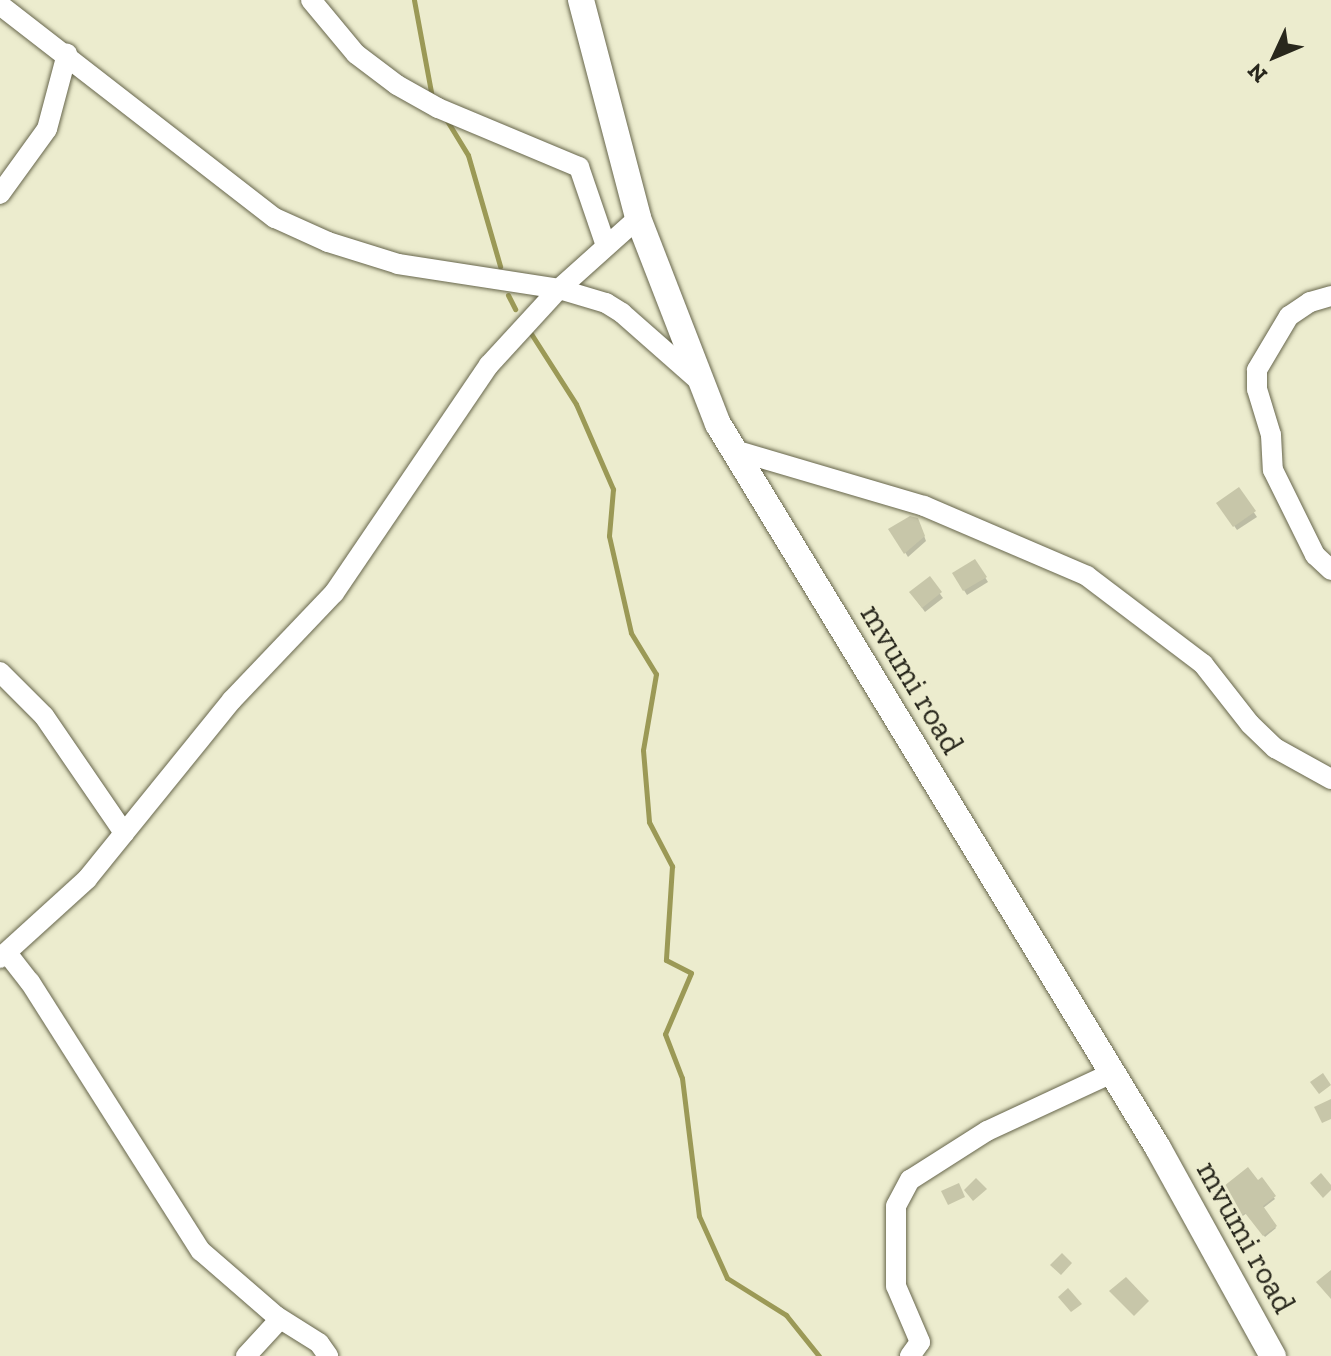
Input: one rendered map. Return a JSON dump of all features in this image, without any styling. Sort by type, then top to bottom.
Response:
[{"type":"street","points":[[311,0],[356,54],[397,85],[438,108],[579,167],[606,246]]},
{"type":"street","name":"mvumi road","points":[[581,0],[638,218],[699,381],[734,450],[1112,1073],[1273,1356]]},
{"type":"street","points":[[0,5],[275,218],[328,242],[398,264],[559,289],[606,303],[622,313],[699,381]]},
{"type":"street","points":[[0,194],[47,129],[67,54]]},
{"type":"street","points":[[328,1356],[319,1343],[280,1319],[201,1251],[30,982],[4,956],[87,879],[232,700],[334,593],[489,365],[559,289],[638,218]]},
{"type":"street","points":[[1331,296],[1310,302],[1289,316],[1257,370],[1257,389],[1271,435],[1273,470],[1315,555],[1331,570]]},
{"type":"street","points":[[734,450],[924,506],[1087,576],[1203,664],[1250,724],[1275,748],[1331,779]]},
{"type":"street","points":[[0,672],[44,716],[124,833]]},
{"type":"street","points":[[910,1356],[920,1342],[896,1286],[896,1206],[910,1180],[987,1131],[1112,1073]]},
{"type":"street","points":[[246,1356],[280,1319]]},
{"type":"building","points":[[1239,487],[1256,511],[1233,527],[1216,503]]},
{"type":"building","points":[[910,516],[918,518],[925,536],[904,554],[888,529]]},
{"type":"building","points":[[975,559],[987,577],[963,591],[952,573]]},
{"type":"building","points":[[930,576],[942,592],[922,608],[909,592]]},
{"type":"building","points":[[1323,1073],[1331,1085],[1319,1094],[1310,1082]]},
{"type":"building","points":[[1331,1099],[1331,1119],[1322,1123],[1314,1107]]},
{"type":"building","points":[[1248,1167],[1258,1180],[1262,1177],[1276,1196],[1263,1206],[1277,1226],[1263,1236],[1245,1213],[1238,1218],[1219,1190]]},
{"type":"building","points":[[1321,1173],[1331,1185],[1331,1190],[1323,1198],[1310,1183]]},
{"type":"building","points":[[976,1178],[987,1189],[973,1201],[964,1190]]},
{"type":"building","points":[[959,1183],[965,1197],[948,1205],[941,1191]]},
{"type":"building","points":[[1062,1253],[1072,1263],[1061,1275],[1050,1265]]},
{"type":"building","points":[[1331,1270],[1331,1299],[1316,1282]]},
{"type":"building","points":[[1126,1277],[1149,1301],[1134,1316],[1109,1291]]},
{"type":"building","points":[[1068,1288],[1082,1304],[1071,1312],[1058,1297]]},
{"type":"waterway","points":[[414,0],[432,97]]},
{"type":"waterway","points":[[446,119],[468,155],[500,266]]},
{"type":"waterway","points":[[508,295],[515,309]]},
{"type":"waterway","points":[[530,332],[576,404],[613,489],[609,536],[631,633],[656,674],[643,750],[649,822],[672,866],[666,960],[691,973],[665,1034],[682,1078],[699,1216],[727,1278],[786,1315],[819,1356]]}]
